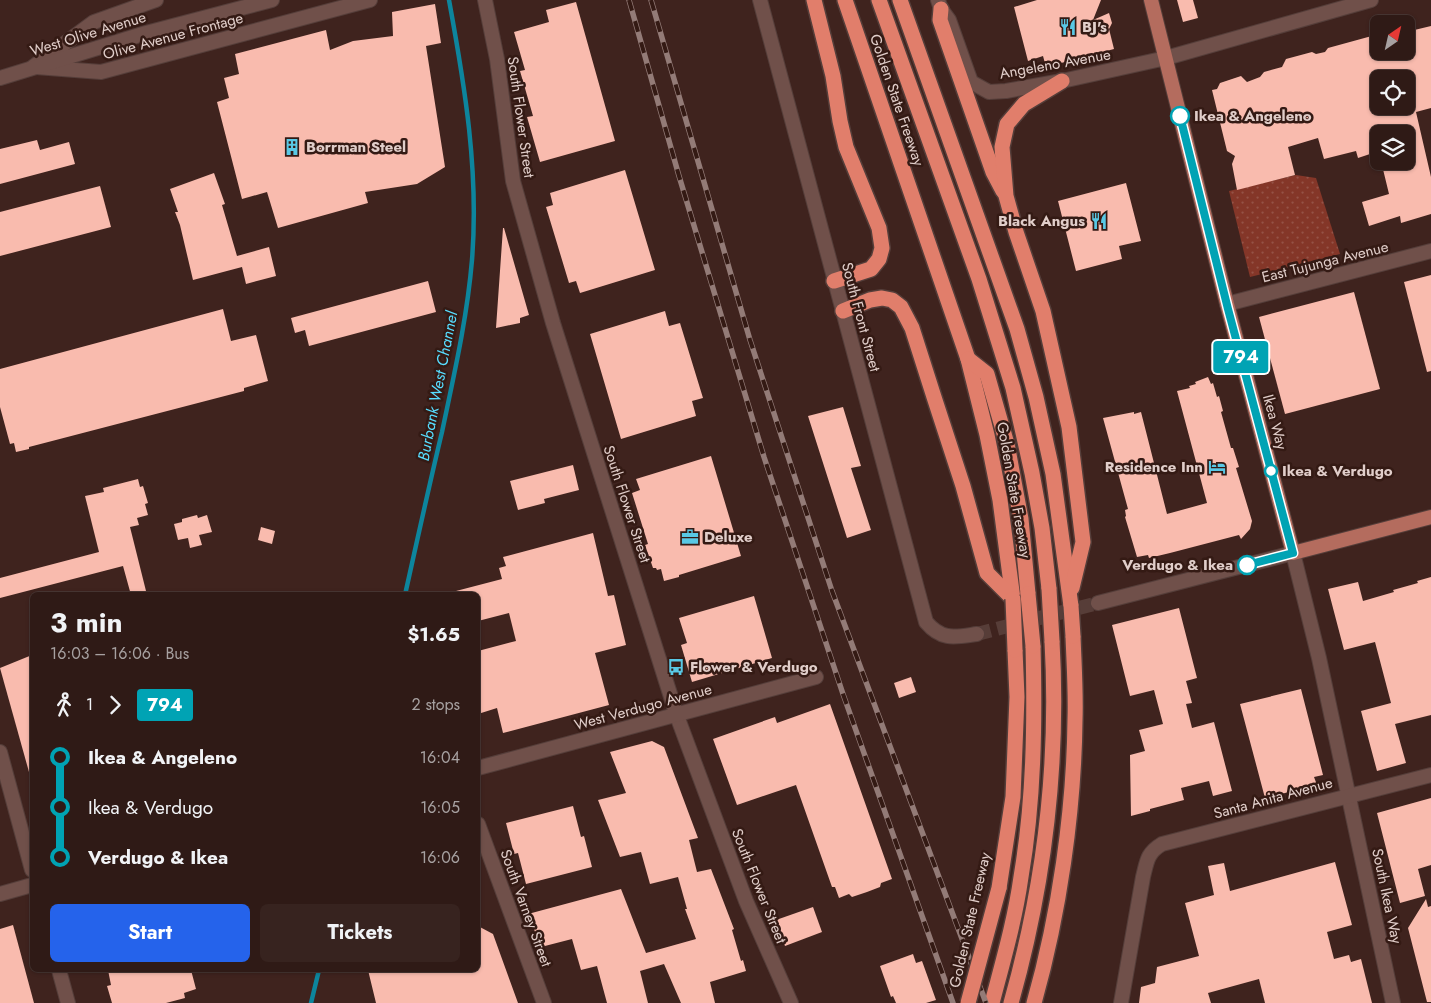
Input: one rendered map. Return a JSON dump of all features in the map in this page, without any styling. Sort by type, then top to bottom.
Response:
[{"type":"highway","points":[[814,0],[834,76],[840,121],[846,147],[879,228],[882,248],[879,259],[871,269],[834,281]]},
{"type":"highway","name":"Golden State Freeway","points":[[845,0],[968,359],[987,435],[1000,500],[1013,598],[1017,696],[1013,797],[999,888],[968,1003]]},
{"type":"highway","points":[[880,0],[979,279],[1014,388],[1040,519],[1049,589],[1054,678],[1052,761],[1046,836],[1035,909],[1011,1003]]},
{"type":"highway","points":[[900,0],[1017,329],[1032,380],[1053,474],[1071,586],[1075,719],[1072,790],[1061,882],[1040,984],[1034,1003]]},
{"type":"highway","points":[[940,4],[940,20],[943,29],[993,172],[1006,196]]},
{"type":"highway","points":[[1062,81],[1024,104],[1007,124],[1002,147],[1006,196],[1016,232],[1043,311],[1069,427],[1083,542],[1071,586]]},
{"type":"highway","points":[[843,311],[870,300],[882,298],[892,300],[901,307],[912,328],[963,486],[987,574],[1013,598]]},
{"type":"highway","points":[[968,359],[987,374],[1007,444],[1021,519],[1033,646],[1035,710],[1033,776],[1022,876],[1013,924],[992,1003]]},
{"type":"main road","name":"Ikea Way","points":[[1150,0],[1227,304],[1293,553]]},
{"type":"main road","points":[[1293,553],[1431,517]]},
{"type":"street","points":[[33,67],[94,22],[156,0]]},
{"type":"street","name":"West Olive Avenue","points":[[0,78],[146,33],[272,0]]},
{"type":"street","name":"Olive Avenue Frontage","points":[[33,67],[101,72],[370,0]]},
{"type":"street","name":"South Flower Street","points":[[485,0],[497,59],[513,180],[553,323],[677,716],[746,901],[791,1003]]},
{"type":"street","name":"South Front Street","points":[[760,0],[926,622],[932,629],[951,638],[977,634]]},
{"type":"street","name":"Angeleno Avenue","points":[[940,4],[949,20],[971,82],[989,92],[1006,91],[1062,81],[1166,58],[1372,0]]},
{"type":"street","name":"East Tujunga Avenue","points":[[1227,304],[1431,251]]},
{"type":"street","points":[[1098,603],[1293,553]]},
{"type":"street","name":"Ikea Way","points":[[1293,553],[1319,658],[1349,795]]},
{"type":"street","name":"West Verdugo Avenue","points":[[480,767],[677,716],[816,677]]},
{"type":"street","points":[[0,752],[30,863]]},
{"type":"street","name":"Santa Anita Avenue","points":[[1122,1003],[1144,876],[1150,853],[1162,844],[1431,775]]},
{"type":"street","name":"South Ikea Way","points":[[1349,795],[1394,1003]]},
{"type":"street","name":"South Varney Street","points":[[480,829],[544,1003]]},
{"type":"street","points":[[0,894],[30,886]]},
{"type":"street","points":[[60,972],[68,1003]]},
{"type":"shaded area","points":[[1296,175],[1316,178],[1340,254],[1250,277],[1229,191]]},
{"type":"building","points":[[1037,0],[1101,0],[1093,20],[1109,13],[1112,23],[1109,29],[1114,49],[1046,67],[1043,56],[1028,61],[1014,7]]},
{"type":"building","points":[[1177,0],[1193,0],[1198,18],[1183,22]]},
{"type":"building","points":[[576,2],[615,141],[540,162],[527,117],[533,116],[520,71],[525,70],[514,32],[549,22],[546,10]]},
{"type":"building","points":[[435,4],[441,43],[426,46],[445,167],[417,184],[365,192],[368,203],[278,228],[267,192],[242,199],[217,102],[229,98],[224,78],[239,74],[235,54],[326,30],[330,50],[353,41],[393,36],[392,12]]},
{"type":"building","points":[[1431,26],[1431,108],[1416,112],[1431,177],[1431,214],[1401,223],[1400,216],[1369,226],[1362,202],[1389,194],[1383,170],[1415,170],[1415,125],[1370,125],[1370,154],[1358,158],[1356,151],[1324,159],[1318,138],[1288,147],[1295,175],[1237,190],[1232,164],[1235,156],[1227,151],[1212,90],[1217,89],[1220,83],[1241,76],[1247,82],[1260,77],[1264,72],[1282,67],[1286,59],[1312,52],[1316,54],[1325,52],[1328,48],[1370,36],[1370,60],[1415,60],[1415,30]]},
{"type":"building","points":[[37,140],[40,150],[69,142],[75,164],[0,184],[0,149]]},
{"type":"building","points":[[625,170],[655,270],[580,293],[576,281],[569,283],[546,207],[553,205],[550,193]]},
{"type":"building","points":[[214,173],[225,204],[222,205],[237,256],[269,247],[276,276],[246,284],[242,267],[193,280],[180,225],[175,212],[178,212],[170,189]]},
{"type":"building","name":"Black Angus","points":[[1126,183],[1141,241],[1119,246],[1122,259],[1076,271],[1058,201]]},
{"type":"building","points":[[100,186],[111,227],[0,256],[0,212]]},
{"type":"building","points":[[503,228],[529,315],[520,318],[520,323],[496,328]]},
{"type":"building","points":[[1431,275],[1431,371],[1427,372],[1404,282]]},
{"type":"building","points":[[428,281],[436,312],[309,346],[305,330],[295,333],[291,318]]},
{"type":"building","points":[[1354,292],[1380,389],[1285,414],[1259,317]]},
{"type":"building","points":[[223,309],[231,341],[256,335],[268,381],[244,388],[244,391],[29,447],[29,449],[16,452],[14,443],[10,444],[0,407],[0,369]]},
{"type":"building","points":[[665,311],[669,326],[680,323],[703,398],[692,401],[696,416],[621,439],[590,334]]},
{"type":"building","name":"Residence Inn","points":[[1208,377],[1211,384],[1213,383],[1217,397],[1219,396],[1223,411],[1221,412],[1231,448],[1233,448],[1239,467],[1236,468],[1252,521],[1250,529],[1241,539],[1239,535],[1149,558],[1148,555],[1137,557],[1125,517],[1125,510],[1128,509],[1103,418],[1141,412],[1167,514],[1207,503],[1177,391],[1190,388],[1189,386],[1196,384],[1195,382]]},
{"type":"building","points":[[843,407],[861,466],[851,468],[871,530],[847,538],[808,416]]},
{"type":"building","points":[[711,456],[741,556],[664,581],[661,569],[653,568],[645,545],[648,544],[632,493],[640,490],[636,479]]},
{"type":"building","points":[[573,465],[579,490],[544,499],[545,503],[518,510],[510,481]]},
{"type":"building","points":[[138,479],[140,487],[143,486],[148,503],[145,504],[148,515],[137,518],[139,525],[130,527],[146,592],[130,592],[123,566],[0,598],[0,578],[99,552],[85,496],[104,492],[103,488]]},
{"type":"building","points":[[197,515],[198,518],[207,515],[212,532],[199,535],[202,545],[190,548],[188,538],[178,540],[174,524],[182,522],[182,519]]},
{"type":"building","points":[[261,527],[275,531],[272,544],[258,540]]},
{"type":"building","points":[[593,533],[608,596],[614,595],[626,645],[595,653],[609,705],[503,733],[497,708],[480,713],[480,650],[516,641],[509,613],[480,620],[480,592],[456,591],[502,579],[499,568],[506,566],[503,557]]},
{"type":"building","points":[[1431,577],[1431,715],[1395,724],[1406,763],[1377,771],[1361,711],[1391,703],[1375,642],[1344,650],[1328,589],[1358,582],[1363,601],[1394,592],[1393,590]]},
{"type":"building","points":[[754,596],[772,658],[692,682],[681,645],[687,643],[679,618]]},
{"type":"building","points":[[1179,608],[1197,678],[1186,681],[1192,703],[1186,704],[1192,728],[1214,722],[1232,791],[1213,796],[1209,781],[1181,788],[1184,800],[1131,816],[1130,755],[1145,751],[1139,730],[1163,724],[1154,690],[1130,696],[1112,625]]},
{"type":"building","points":[[30,656],[29,772],[0,668]]},
{"type":"building","points":[[911,677],[916,692],[899,698],[894,683]]},
{"type":"building","points":[[1301,689],[1323,775],[1314,777],[1317,785],[1265,798],[1240,704]]},
{"type":"building","points":[[830,704],[892,879],[881,883],[880,887],[852,897],[849,894],[839,898],[835,887],[832,887],[796,785],[737,805],[713,739],[775,717],[777,723]]},
{"type":"building","points":[[652,741],[664,747],[698,838],[689,840],[697,872],[711,869],[734,929],[732,930],[741,961],[743,960],[746,971],[710,982],[715,1003],[681,1003],[664,964],[640,971],[648,1003],[607,1003],[597,966],[581,970],[572,939],[541,947],[528,914],[621,889],[646,953],[696,939],[685,909],[687,909],[678,877],[650,884],[641,852],[620,857],[598,800],[626,793],[610,752]]},
{"type":"building","points":[[1431,798],[1431,865],[1418,869],[1425,896],[1400,903],[1377,813]]},
{"type":"building","points":[[573,806],[581,837],[584,836],[592,867],[526,884],[518,853],[514,854],[506,823]]},
{"type":"building","points":[[1335,862],[1352,925],[1327,932],[1334,959],[1349,955],[1351,962],[1361,959],[1372,1003],[1265,1003],[1259,979],[1208,993],[1211,1003],[1139,1003],[1141,987],[1155,983],[1157,967],[1199,956],[1185,903],[1214,895],[1208,866],[1224,863],[1230,891]]},
{"type":"building","points":[[1426,899],[1428,907],[1431,906],[1431,1002],[1427,1002],[1408,928]]},
{"type":"building","points":[[813,907],[822,932],[785,946],[776,920]]},
{"type":"building","points":[[13,925],[34,1003],[0,1003],[0,929]]},
{"type":"building","points":[[480,927],[493,934],[518,1003],[376,1003],[368,972],[480,972]]},
{"type":"building","points":[[913,954],[916,963],[922,961],[936,1000],[926,1003],[896,1003],[893,996],[891,997],[880,966]]},
{"type":"building","points":[[108,972],[192,972],[196,989],[184,993],[185,998],[166,1003],[112,1003],[107,986],[111,985]]},
{"type":"waterway","name":"Burbank West Channel","points":[[406,592],[455,368],[467,304],[472,260],[474,227],[472,162],[465,97],[449,0]]},
{"type":"waterway","name":"Burbank West Channel","points":[[311,1003],[319,972]]},
{"type":"tunnel","points":[[977,634],[1098,603]]},
{"type":"railway","points":[[629,0],[679,176],[764,457],[843,694],[953,1003]]},
{"type":"railway","points":[[651,0],[750,340],[832,591],[986,1003]]},
{"type":"bus line","name":"794","points":[[1180,116],[1228,309],[1293,553],[1247,565]]},
{"type":"place","name":"BJ's","points":[[1068,27]]},
{"type":"place","name":"Ikea & Angeleno","points":[[1180,116]]},
{"type":"place","name":"Borrman Steel","points":[[292,147]]},
{"type":"place","name":"Black Angus","points":[[1099,221]]},
{"type":"place","name":"Residence Inn","points":[[1217,467]]},
{"type":"place","name":"Ikea & Verdugo","points":[[1271,471]]},
{"type":"place","name":"Deluxe","points":[[690,537]]},
{"type":"place","name":"Verdugo & Ikea","points":[[1247,565]]},
{"type":"place","name":"Flower & Verdugo","points":[[676,667]]}]
